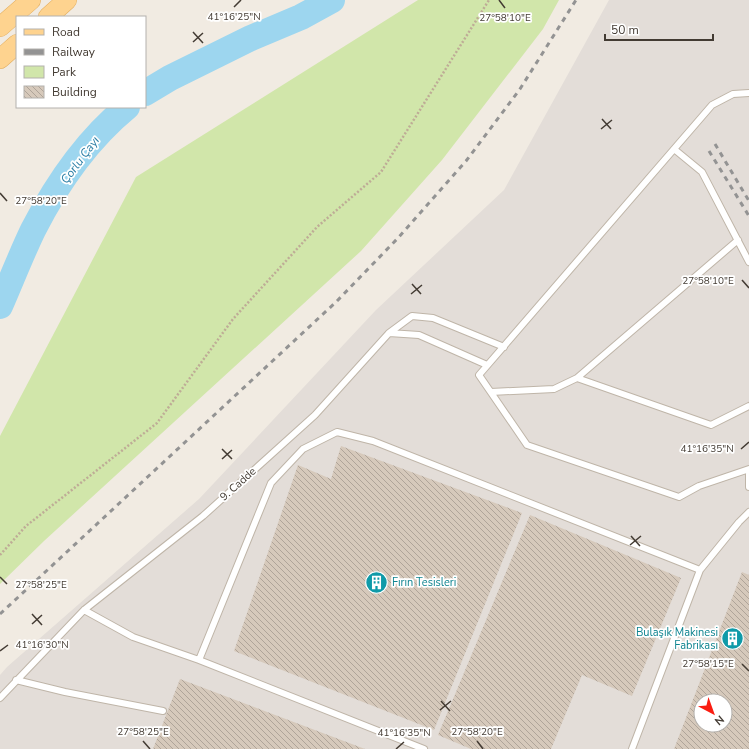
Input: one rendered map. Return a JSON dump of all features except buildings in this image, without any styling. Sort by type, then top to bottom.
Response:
[{"type":"main road","points":[[0,28],[31,0]]},
{"type":"main road","points":[[49,16],[67,0]]},
{"type":"main road","points":[[0,59],[16,45]]},
{"type":"lane","points":[[749,92],[733,94],[712,105],[479,375],[527,445],[679,498],[699,486],[749,469]]},
{"type":"lane","points":[[674,149],[702,172],[749,262]]},
{"type":"lane","points":[[491,392],[554,389],[577,378],[738,240]]},
{"type":"lane","name":"9. Cadde","points":[[0,698],[84,610],[203,516],[309,420],[388,332],[412,316],[433,318],[504,347]]},
{"type":"lane","points":[[388,332],[419,335],[488,366]]},
{"type":"lane","points":[[577,378],[712,425],[749,406]]},
{"type":"lane","points":[[199,660],[271,483],[303,449],[337,432],[373,441],[700,570]]},
{"type":"lane","points":[[749,474],[749,487]]},
{"type":"lane","points":[[632,749],[700,570],[749,512]]},
{"type":"lane","points":[[84,610],[132,637],[199,660],[424,749]]},
{"type":"lane","points":[[16,680],[65,692],[163,711]]},
{"type":"path","points":[[0,555],[26,526],[157,423],[233,319],[317,227],[381,172],[490,0]]},
{"type":"shaded area","points":[[609,0],[749,0],[749,749],[0,749],[0,675],[7,667],[199,499],[376,310],[504,190]]},
{"type":"green space","points":[[418,0],[559,0],[543,29],[442,160],[361,251],[44,541],[0,584],[0,436],[136,177]]},
{"type":"waterway","name":"Çorlu Çayı","points":[[146,92],[170,78],[251,38],[301,17],[332,0]]},
{"type":"waterway","name":"Çorlu Çayı","points":[[0,306],[33,230],[52,196],[86,148],[99,133],[126,108]]},
{"type":"railway","points":[[0,614],[336,302],[398,238],[466,161],[520,89],[576,0]]},
{"type":"railway","points":[[715,144],[749,201]]},
{"type":"railway","points":[[709,151],[749,216]]},
{"type":"place","name":"Fırın Tesisleri","points":[[376,582]]},
{"type":"place","name":"Bulaşık Makinesi Fabrikası","points":[[733,638]]}]
